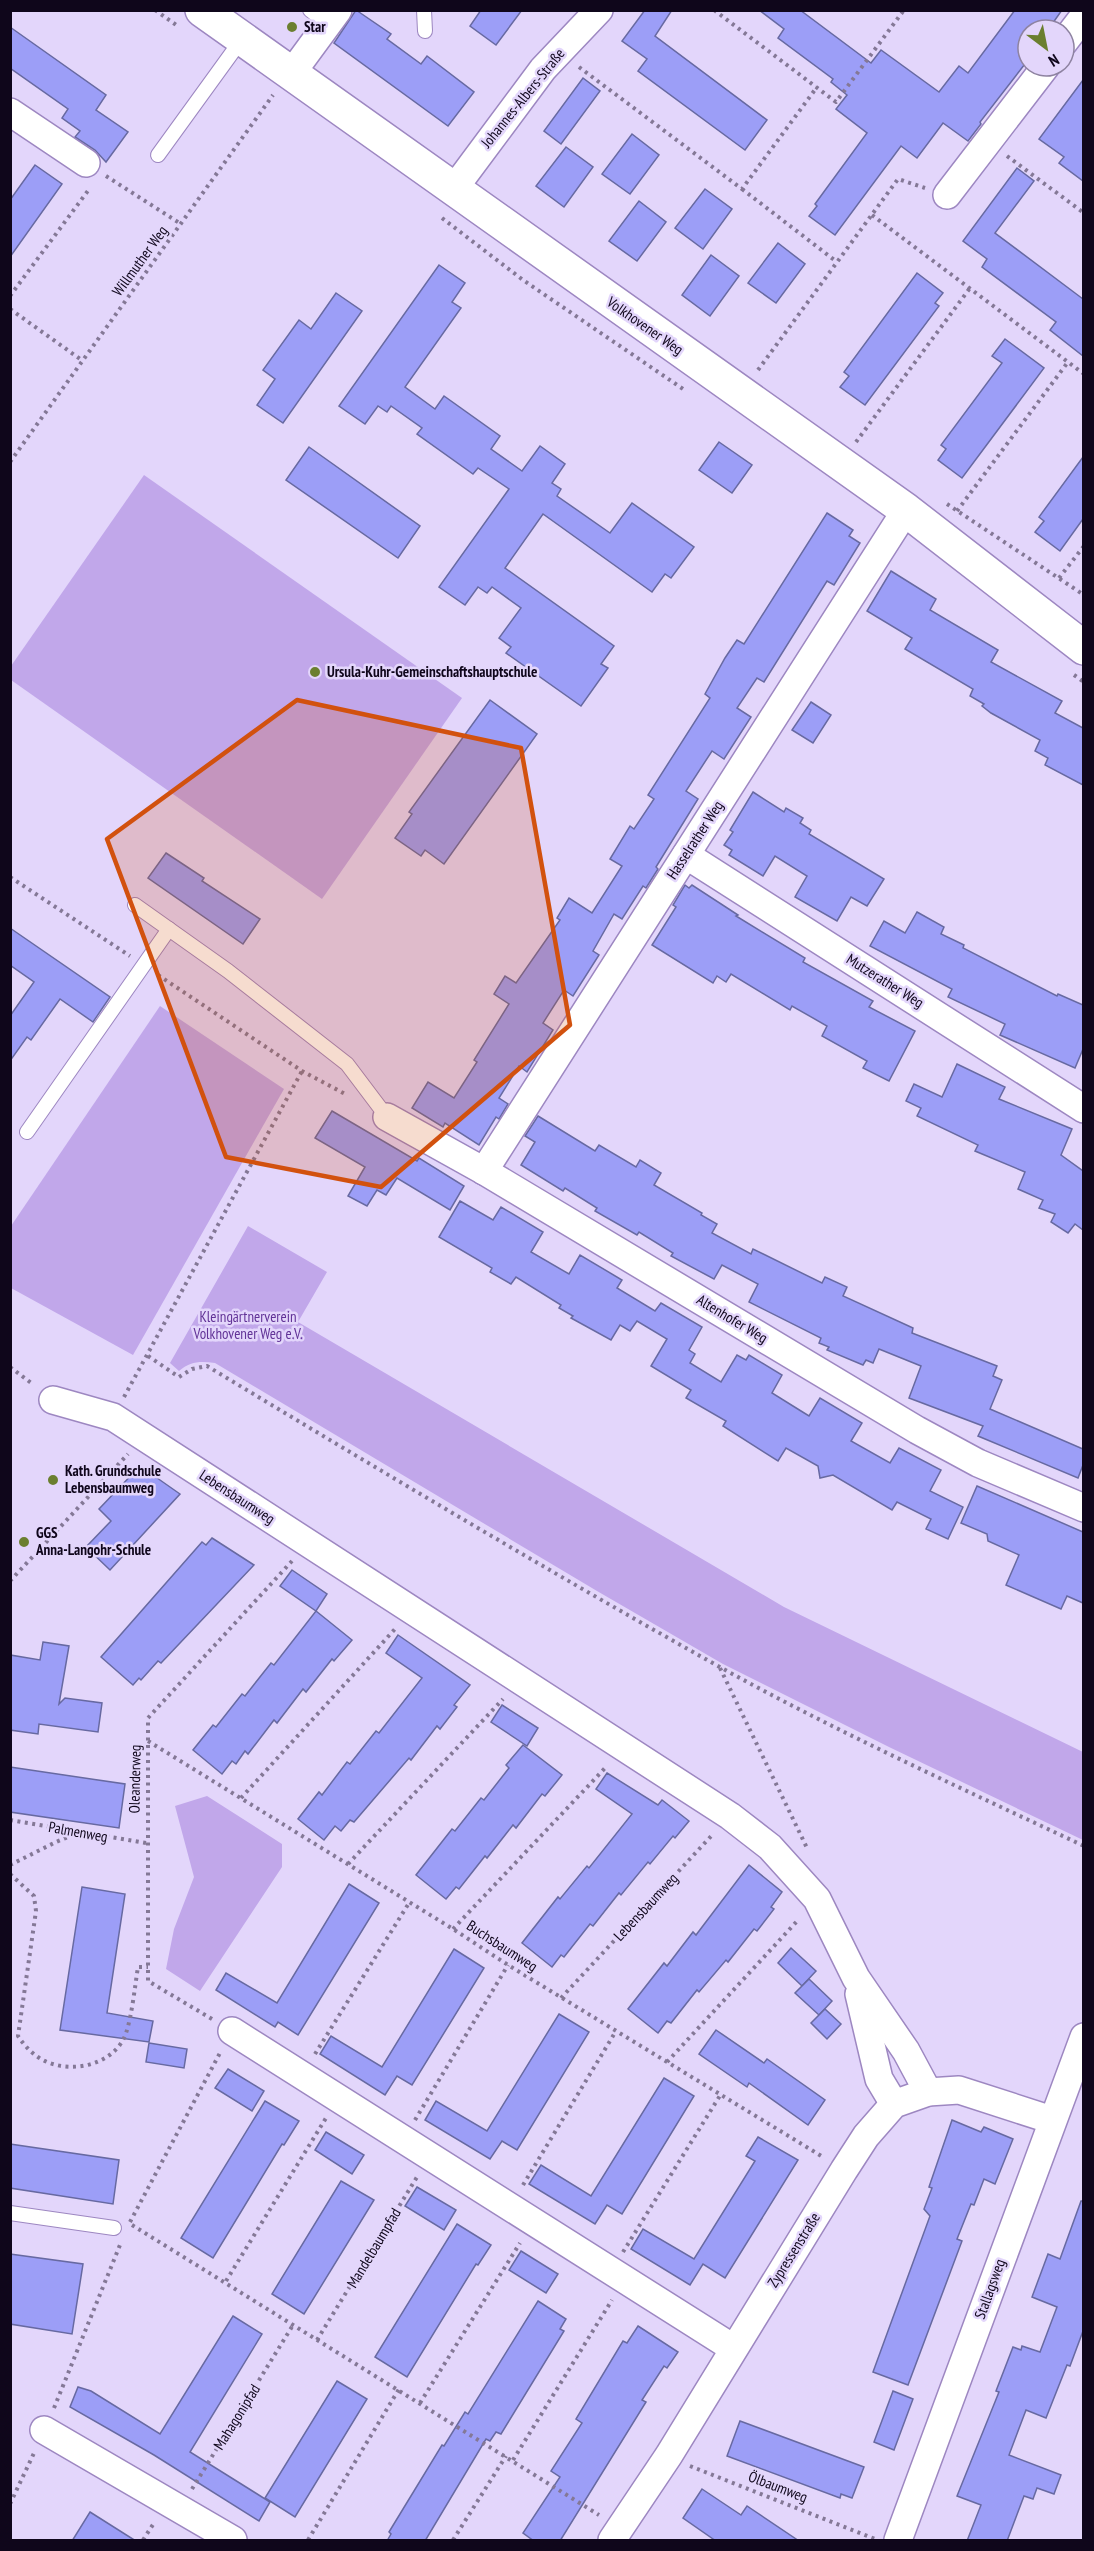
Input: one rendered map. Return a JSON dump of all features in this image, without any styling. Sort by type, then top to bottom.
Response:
[{"type":"street","name":"Johannes-Albers-Straße","points":[[453,190],[558,52],[599,10]]},
{"type":"street","name":"Volkhovener Weg","points":[[208,12],[242,39],[453,190],[906,510],[1083,648]]},
{"type":"street","points":[[291,74],[325,15]]},
{"type":"street","points":[[947,195],[1037,78]]},
{"type":"street","points":[[10,112],[93,168]]},
{"type":"street","name":"Hasselrather Weg","points":[[484,1171],[906,510]]},
{"type":"street","name":"Mutzerather Weg","points":[[686,855],[1083,1109]]},
{"type":"street","name":"Altenhofer Weg","points":[[387,1117],[484,1171],[917,1430],[978,1463],[1083,1508]]},
{"type":"street","name":"Lebensbaumweg","points":[[54,1400],[112,1417],[730,1816],[770,1847],[810,1889],[856,1978],[906,2051],[928,2092]]},
{"type":"street","name":"Lebensbaumweg","points":[[856,1978],[879,2079],[894,2104]]},
{"type":"street","points":[[232,2031],[733,2348]]},
{"type":"street","name":"Stallagsweg","points":[[898,2541],[1083,2037]]},
{"type":"street","name":"Zypressenstraße","points":[[616,2534],[669,2455],[844,2170],[866,2136],[894,2104],[928,2092],[958,2090],[1052,2120]]},
{"type":"street","points":[[44,2430],[233,2541]]},
{"type":"lane","points":[[424,10],[425,31]]},
{"type":"lane","points":[[158,155],[242,39]]},
{"type":"lane","points":[[135,905],[228,971],[347,1064],[387,1117]]},
{"type":"lane","points":[[27,1132],[169,929]]},
{"type":"lane","points":[[10,2213],[120,2229]]},
{"type":"path","points":[[714,10],[836,102],[904,10]]},
{"type":"path","points":[[558,52],[837,262]]},
{"type":"path","name":"Willmuther Weg","points":[[11,461],[276,91],[291,74]]},
{"type":"path","points":[[742,189],[817,87]]},
{"type":"path","points":[[988,142],[1083,213]]},
{"type":"path","points":[[10,296],[93,168],[181,224]]},
{"type":"path","points":[[754,376],[898,179],[947,195]]},
{"type":"path","points":[[872,215],[1083,374]]},
{"type":"path","points":[[855,443],[970,288]]},
{"type":"path","points":[[10,309],[83,361]]},
{"type":"path","points":[[958,510],[1068,362]]},
{"type":"path","points":[[1059,578],[1083,546]]},
{"type":"path","points":[[10,886],[13,878],[302,1071],[350,1096]]},
{"type":"path","points":[[112,1417],[148,1356],[302,1071]]},
{"type":"path","points":[[148,1356],[179,1377],[192,1369],[207,1366],[437,1504],[720,1667],[896,1757],[1083,1846]]},
{"type":"path","points":[[10,1581],[143,1438]]},
{"type":"path","name":"Oleanderweg","points":[[148,1967],[146,1843],[148,1718],[309,1543]]},
{"type":"path","points":[[241,1798],[412,1611]]},
{"type":"path","points":[[668,2062],[810,1889],[810,1853],[720,1667]]},
{"type":"path","points":[[348,1864],[520,1681]]},
{"type":"path","name":"Buchsbaumweg","points":[[148,1741],[561,1998],[844,2170]]},
{"type":"path","points":[[453,1929],[624,1748]]},
{"type":"path","name":"Lebensbaumweg","points":[[561,1998],[730,1816]]},
{"type":"path","name":"Palmenweg","points":[[10,1820],[146,1843]]},
{"type":"path","points":[[10,1865],[81,1832]]},
{"type":"path","points":[[10,1874],[34,1896],[36,1911],[18,2036],[27,2049],[42,2060],[69,2067],[83,2066],[114,2053],[125,2038],[138,1967],[148,1967],[148,1981],[232,2031],[129,2223],[120,2229]]},
{"type":"path","points":[[302,2075],[409,1903]]},
{"type":"path","points":[[404,2139],[508,1965]]},
{"type":"path","points":[[510,2206],[616,2031]]},
{"type":"path","points":[[513,2460],[721,2094]]},
{"type":"path","points":[[226,2282],[339,2098]]},
{"type":"path","name":"Mandelbaumpfad","points":[[317,2340],[430,2155]]},
{"type":"path","points":[[420,2403],[533,2221]]},
{"type":"path","points":[[129,2223],[513,2460],[616,2534]]},
{"type":"path","points":[[10,2504],[44,2430],[122,2240]]},
{"type":"path","name":"Mahagonipfad","points":[[180,2508],[293,2325]]},
{"type":"path","points":[[308,2541],[399,2389]]},
{"type":"path","name":"Ölbaumweg","points":[[669,2455],[691,2466],[879,2541]]},
{"type":"path","points":[[453,2541],[506,2456]]},
{"type":"highlighted area","points":[[297,700],[521,748],[570,1025],[381,1187],[226,1157],[107,839]]},
{"type":"green space","points":[[144,475],[462,698],[322,899],[11,680],[11,666]]},
{"type":"green space","points":[[160,1006],[284,1089],[133,1355],[11,1288],[11,1226]]},
{"type":"green space","name":"Kleingärtnerverein Volkhovener Weg e.V.","points":[[248,1226],[327,1272],[298,1322],[784,1607],[1083,1752],[1083,1840],[723,1664],[215,1363],[196,1362],[179,1371],[170,1363]]},
{"type":"green space","points":[[207,1796],[282,1844],[282,1867],[200,1991],[166,1969],[174,1929],[194,1877],[175,1806]]},
{"type":"building","points":[[356,10],[391,34],[387,39],[421,64],[427,56],[474,92],[448,126],[334,43]]},
{"type":"building","points":[[481,10],[522,10],[496,45],[470,26]]},
{"type":"building","points":[[645,10],[672,10],[655,36],[767,120],[745,150],[638,71],[647,59],[622,41]]},
{"type":"building","points":[[759,10],[800,10],[871,63],[881,50],[939,92],[959,66],[968,73],[1015,10],[1062,10],[1056,18],[1016,18],[1016,76],[968,141],[943,123],[917,158],[901,146],[835,235],[809,216],[817,206],[815,204],[867,133],[836,109],[847,95],[831,82],[833,79],[778,38],[784,29]]},
{"type":"building","points":[[10,27],[106,95],[96,110],[128,132],[106,162],[95,150],[75,137],[80,131],[62,118],[68,109],[10,68]]},
{"type":"building","points":[[583,78],[600,91],[561,144],[544,131]]},
{"type":"building","points":[[1083,80],[1083,181],[1059,163],[1064,157],[1039,139]]},
{"type":"building","points":[[632,134],[659,155],[630,194],[602,174]]},
{"type":"building","points":[[566,147],[593,167],[564,207],[536,186]]},
{"type":"building","points":[[35,165],[62,184],[10,257],[10,200]]},
{"type":"building","points":[[1017,168],[1034,181],[995,233],[1083,299],[1083,356],[1050,330],[1056,322],[982,267],[987,259],[963,241]]},
{"type":"building","points":[[705,189],[732,209],[703,249],[675,228]]},
{"type":"building","points":[[639,201],[666,222],[637,261],[609,241]]},
{"type":"building","points":[[778,243],[805,264],[776,303],[748,283]]},
{"type":"building","points":[[711,255],[739,276],[710,316],[682,295]]},
{"type":"building","points":[[439,265],[465,283],[452,302],[461,308],[405,387],[435,409],[444,396],[500,436],[491,449],[522,471],[540,446],[565,464],[552,483],[561,489],[557,496],[610,533],[632,503],[694,547],[671,578],[665,574],[652,592],[543,514],[505,568],[614,646],[601,664],[608,668],[581,706],[506,653],[511,647],[499,638],[521,608],[492,587],[487,593],[478,587],[465,605],[439,587],[509,489],[478,468],[473,474],[417,434],[422,428],[391,406],[387,412],[378,406],[365,424],[339,406]]},
{"type":"building","points":[[917,273],[943,293],[935,303],[939,306],[865,405],[840,387],[849,376],[844,372]]},
{"type":"building","points":[[336,293],[362,311],[283,423],[257,405],[275,379],[263,370],[299,320],[311,329]]},
{"type":"building","points":[[1005,339],[1044,368],[962,478],[938,460],[946,449],[941,445],[1002,363],[992,356]]},
{"type":"building","points":[[719,442],[752,465],[732,493],[699,470]]},
{"type":"building","points":[[309,447],[420,526],[398,558],[286,480]]},
{"type":"building","points":[[1083,457],[1083,519],[1060,551],[1035,532],[1044,521],[1039,517]]},
{"type":"building","points":[[827,513],[853,530],[849,536],[860,543],[834,585],[827,581],[764,682],[757,678],[737,708],[751,717],[724,759],[712,751],[686,791],[698,799],[656,867],[658,869],[646,888],[643,886],[622,919],[614,914],[593,951],[599,955],[573,996],[564,990],[543,1023],[553,1030],[527,1072],[519,1066],[499,1098],[508,1104],[499,1119],[496,1117],[479,1145],[445,1123],[443,1127],[412,1108],[428,1082],[454,1098],[477,1062],[474,1060],[509,1004],[494,994],[505,976],[516,983],[560,920],[557,918],[569,898],[592,913],[622,866],[610,859],[630,826],[634,829],[654,799],[648,795],[710,698],[705,694],[725,658],[737,640],[744,644]]},
{"type":"building","points":[[891,571],[936,599],[930,610],[998,650],[991,662],[1062,701],[1055,713],[1083,728],[1083,785],[1045,765],[1048,758],[1035,751],[1040,740],[991,713],[982,706],[984,704],[970,696],[973,689],[905,649],[912,638],[867,611]]},
{"type":"building","points":[[490,700],[537,734],[444,864],[425,850],[421,856],[395,838],[412,814],[409,812]]},
{"type":"building","points":[[811,702],[831,715],[813,743],[792,730]]},
{"type":"building","points":[[753,792],[784,812],[786,808],[803,818],[800,823],[811,830],[809,834],[884,879],[867,906],[851,897],[837,921],[795,897],[807,876],[775,856],[763,876],[729,855],[732,850],[724,845],[733,832],[730,830]]},
{"type":"building","points":[[166,853],[204,878],[202,881],[260,919],[243,944],[148,878]]},
{"type":"building","points":[[685,885],[689,888],[692,885],[738,915],[736,916],[805,958],[803,962],[873,1001],[869,1007],[915,1031],[889,1081],[863,1068],[867,1061],[822,1036],[827,1026],[792,1006],[790,1010],[731,974],[726,982],[717,976],[713,983],[652,945],[676,907],[673,905]]},
{"type":"building","points":[[917,912],[944,927],[941,934],[964,945],[963,948],[1057,996],[1058,994],[1083,1005],[1083,1049],[1075,1068],[1000,1035],[1005,1024],[948,997],[952,989],[870,946],[884,921],[905,933]]},
{"type":"building","points":[[10,928],[110,997],[93,1022],[60,999],[31,1040],[27,1037],[10,1061],[10,1016],[34,982],[10,965]]},
{"type":"building","points":[[957,1064],[1005,1087],[999,1099],[1072,1129],[1061,1155],[1083,1171],[1083,1230],[1075,1224],[1068,1233],[1051,1222],[1055,1214],[1039,1208],[1043,1200],[1018,1189],[1025,1172],[975,1151],[978,1145],[917,1116],[921,1108],[906,1101],[914,1084],[942,1097]]},
{"type":"building","points":[[332,1111],[417,1161],[419,1158],[464,1186],[450,1210],[397,1178],[386,1195],[377,1190],[367,1206],[348,1196],[365,1167],[315,1138]]},
{"type":"building","points":[[538,1116],[595,1151],[599,1145],[636,1167],[640,1160],[661,1173],[654,1185],[717,1224],[712,1233],[751,1254],[753,1249],[822,1283],[825,1277],[847,1287],[843,1296],[913,1328],[912,1333],[997,1366],[993,1376],[1002,1380],[990,1409],[1083,1449],[1083,1465],[1078,1478],[978,1436],[983,1426],[909,1398],[921,1366],[879,1349],[873,1363],[866,1360],[863,1365],[827,1350],[829,1347],[819,1343],[821,1338],[749,1302],[758,1284],[722,1265],[714,1279],[671,1256],[673,1253],[639,1232],[637,1235],[595,1211],[597,1208],[565,1188],[563,1191],[521,1165],[535,1142],[525,1136]]},
{"type":"building","points":[[460,1201],[493,1220],[501,1207],[543,1232],[531,1252],[569,1274],[580,1255],[622,1280],[617,1288],[655,1311],[661,1303],[702,1327],[689,1350],[695,1354],[690,1363],[721,1382],[737,1355],[746,1360],[749,1355],[782,1375],[772,1393],[809,1416],[820,1398],[862,1423],[851,1441],[890,1463],[899,1448],[941,1470],[930,1491],[963,1507],[948,1539],[926,1529],[931,1519],[897,1502],[892,1510],[833,1475],[820,1478],[818,1466],[786,1448],[778,1461],[723,1426],[726,1421],[686,1398],[691,1390],[651,1366],[667,1339],[637,1321],[630,1331],[620,1325],[611,1340],[571,1318],[573,1316],[559,1308],[561,1305],[516,1277],[511,1284],[490,1272],[492,1268],[439,1237]]},
{"type":"building","points":[[140,1466],[180,1494],[110,1570],[86,1547],[111,1521],[99,1509]]},
{"type":"building","points":[[977,1486],[1083,1532],[1083,1603],[1067,1596],[1061,1609],[1006,1585],[1019,1555],[988,1541],[987,1534],[961,1523]]},
{"type":"building","points":[[212,1538],[254,1565],[161,1663],[158,1661],[141,1680],[139,1678],[133,1685],[101,1657],[202,1542],[206,1545]]},
{"type":"building","points":[[292,1570],[327,1594],[316,1611],[280,1586]]},
{"type":"building","points":[[316,1611],[352,1640],[334,1661],[332,1659],[306,1692],[303,1689],[277,1723],[274,1720],[248,1754],[245,1751],[236,1764],[232,1761],[222,1774],[193,1750],[213,1725],[216,1727],[242,1694],[245,1696],[271,1663],[274,1665]]},
{"type":"building","points":[[398,1635],[470,1685],[454,1705],[457,1707],[440,1729],[437,1726],[411,1760],[409,1758],[354,1822],[350,1820],[341,1831],[335,1826],[324,1840],[298,1819],[319,1792],[322,1795],[347,1762],[350,1764],[376,1731],[379,1733],[422,1678],[386,1653]]},
{"type":"building","points":[[43,1642],[69,1646],[59,1704],[65,1698],[102,1703],[98,1732],[39,1724],[38,1734],[10,1730],[10,1655],[40,1660]]},
{"type":"building","points":[[502,1705],[538,1728],[527,1746],[491,1722]]},
{"type":"building","points":[[523,1745],[562,1775],[545,1796],[542,1794],[516,1828],[513,1825],[459,1889],[456,1887],[446,1899],[416,1875],[452,1829],[455,1831],[481,1798],[484,1800],[509,1768],[506,1765]]},
{"type":"building","points":[[10,1767],[125,1784],[119,1828],[10,1812]]},
{"type":"building","points":[[607,1773],[658,1805],[662,1800],[689,1821],[650,1864],[648,1862],[621,1895],[619,1893],[593,1926],[590,1924],[564,1957],[561,1955],[552,1967],[522,1943],[558,1897],[560,1899],[587,1866],[589,1868],[632,1814],[596,1789]]},
{"type":"building","points":[[749,1865],[782,1892],[771,1907],[774,1909],[757,1931],[754,1929],[728,1962],[726,1960],[699,1992],[697,1990],[671,2023],[667,2021],[658,2033],[628,2009],[664,1963],[667,1966],[693,1932],[696,1935]]},
{"type":"building","points":[[349,1884],[379,1903],[298,2035],[278,2022],[275,2027],[216,1990],[226,1973],[277,2003]]},
{"type":"building","points":[[82,1887],[125,1894],[107,2013],[153,2021],[149,2042],[60,2030]]},
{"type":"building","points":[[791,1948],[816,1971],[802,1986],[778,1963]]},
{"type":"building","points":[[454,1949],[484,1968],[412,2085],[397,2076],[385,2095],[320,2054],[331,2036],[382,2067]]},
{"type":"building","points":[[809,1979],[832,2001],[819,2015],[795,1993]]},
{"type":"building","points":[[825,2009],[841,2024],[827,2039],[811,2023]]},
{"type":"building","points":[[559,2014],[589,2032],[517,2150],[502,2141],[490,2159],[425,2120],[436,2101],[487,2131]]},
{"type":"building","points":[[716,2030],[764,2063],[767,2059],[825,2100],[808,2125],[749,2083],[747,2087],[699,2054]]},
{"type":"building","points":[[149,2043],[187,2049],[184,2068],[146,2062]]},
{"type":"building","points":[[228,2069],[264,2091],[252,2111],[215,2088]]},
{"type":"building","points":[[664,2078],[694,2096],[622,2214],[607,2205],[595,2224],[529,2184],[541,2165],[591,2196]]},
{"type":"building","points":[[265,2101],[299,2121],[284,2145],[282,2144],[213,2258],[181,2238]]},
{"type":"building","points":[[952,2120],[981,2132],[984,2127],[1013,2139],[995,2184],[984,2179],[974,2205],[971,2204],[957,2239],[962,2241],[908,2385],[873,2372],[930,2216],[924,2209],[932,2188],[929,2187]]},
{"type":"building","points":[[326,2132],[364,2155],[352,2174],[315,2150]]},
{"type":"building","points":[[758,2137],[798,2160],[725,2278],[703,2264],[690,2285],[631,2249],[643,2229],[694,2259],[755,2161],[746,2156]]},
{"type":"building","points":[[10,2144],[119,2160],[113,2204],[10,2188]]},
{"type":"building","points":[[341,2181],[374,2200],[304,2314],[272,2294]]},
{"type":"building","points":[[417,2187],[456,2210],[444,2230],[405,2206]]},
{"type":"building","points":[[1081,2201],[1083,2201],[1083,2331],[1046,2418],[1026,2410],[1009,2455],[1061,2475],[1054,2494],[1037,2488],[1033,2499],[1024,2496],[1007,2541],[967,2541],[981,2505],[957,2496],[999,2392],[996,2391],[1013,2347],[1021,2350],[1022,2346],[1040,2352],[1057,2307],[1032,2297],[1048,2254],[1060,2259]]},
{"type":"building","points":[[457,2224],[491,2245],[478,2265],[476,2264],[407,2377],[375,2357]]},
{"type":"building","points":[[521,2251],[558,2274],[546,2293],[509,2270]]},
{"type":"building","points":[[10,2254],[83,2264],[72,2334],[10,2324]]},
{"type":"building","points":[[538,2301],[566,2319],[560,2329],[564,2331],[501,2434],[496,2432],[490,2441],[486,2439],[425,2541],[387,2541],[391,2534],[389,2532],[442,2445],[444,2446],[465,2412],[468,2414]]},
{"type":"building","points":[[233,2316],[262,2334],[190,2452],[270,2502],[259,2521],[154,2455],[70,2407],[78,2387],[91,2391],[160,2434]]},
{"type":"building","points":[[638,2326],[678,2352],[667,2368],[664,2366],[642,2400],[646,2402],[560,2541],[534,2541],[523,2533],[560,2477],[551,2471],[582,2423],[576,2419],[623,2341],[627,2343]]},
{"type":"building","points":[[337,2381],[367,2399],[295,2517],[265,2498]]},
{"type":"building","points":[[893,2391],[913,2399],[894,2450],[874,2442]]},
{"type":"building","points":[[740,2421],[864,2467],[852,2498],[841,2494],[840,2498],[727,2456]]},
{"type":"building","points":[[702,2489],[741,2515],[747,2506],[799,2541],[716,2541],[683,2518]]},
{"type":"building","points":[[90,2512],[136,2541],[72,2541]]},
{"type":"place","name":"Star","points":[[292,27]]},
{"type":"place","name":"Ursula-Kuhr-Gemeinschaftshauptschule","points":[[315,672]]},
{"type":"place","name":"Kath. Grundschule Lebensbaumweg","points":[[53,1480]]},
{"type":"place","name":"GGS Anna-Langohr-Schule","points":[[24,1542]]}]
